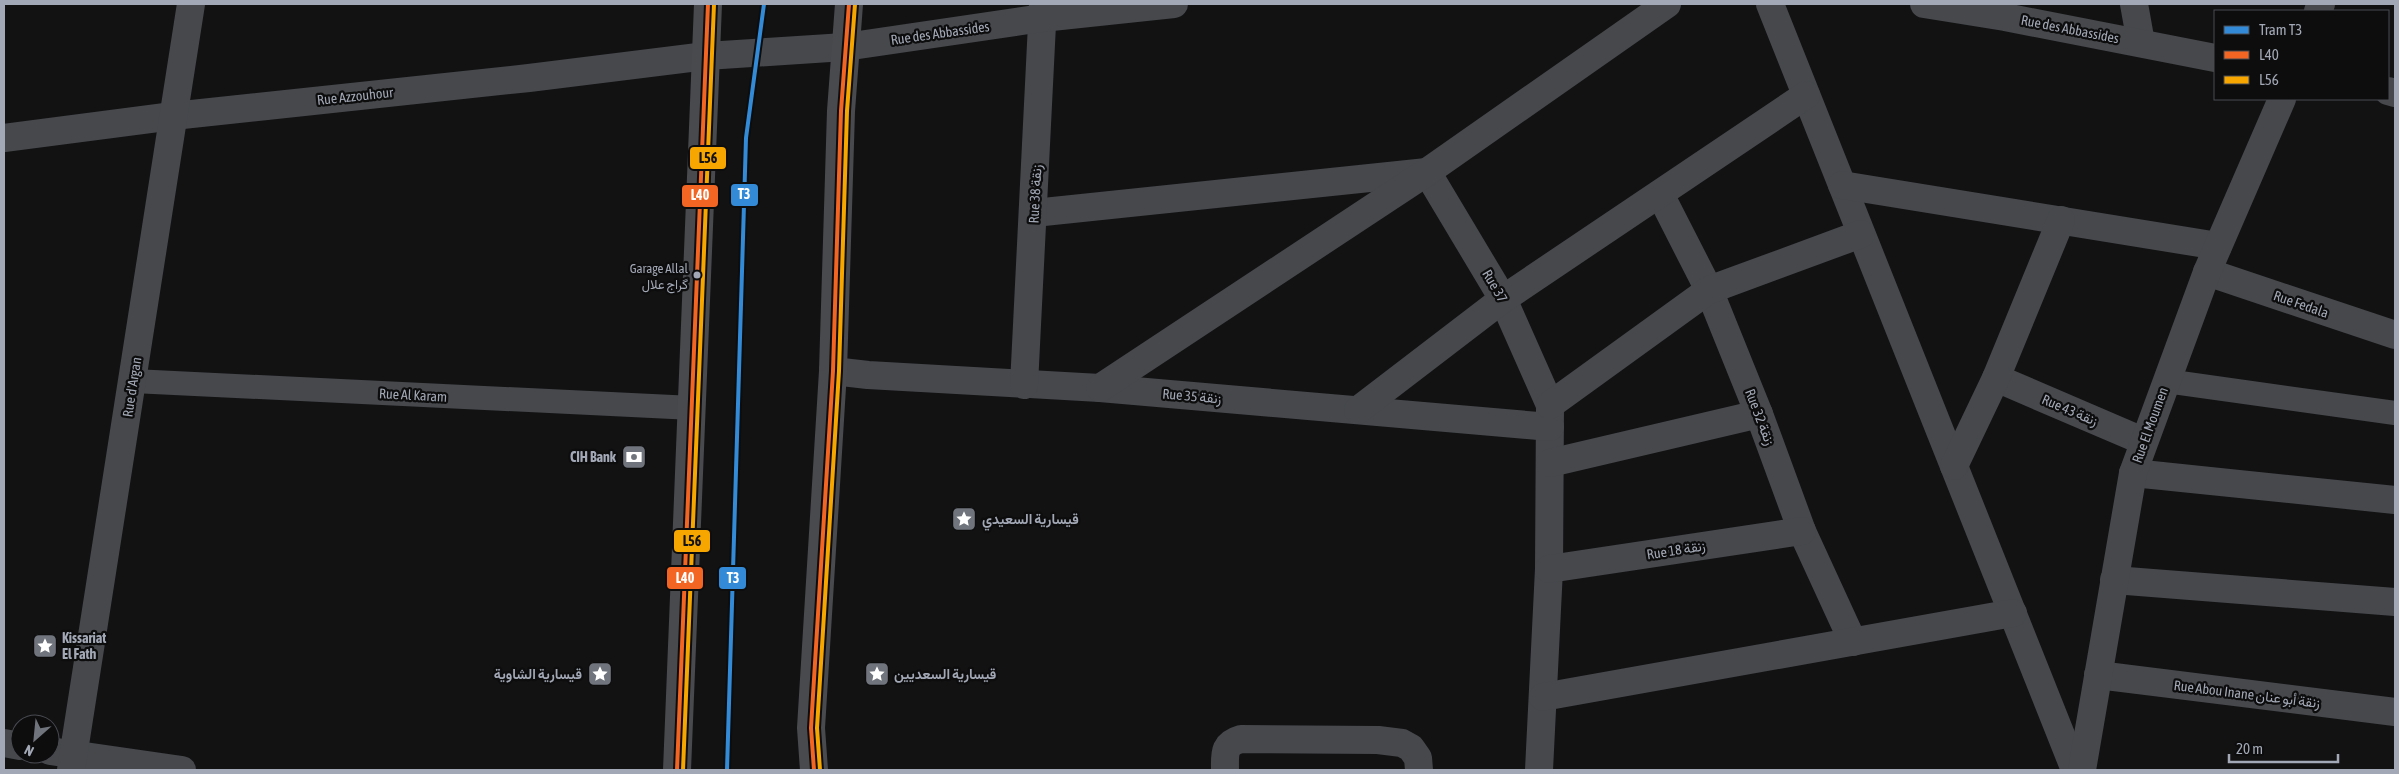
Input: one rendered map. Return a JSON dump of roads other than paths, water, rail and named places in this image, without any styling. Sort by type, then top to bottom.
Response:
[{"type":"main road","points":[[677,770],[708,4]]},
{"type":"main road","points":[[814,770],[811,728],[833,371],[845,47],[849,4]]},
{"type":"street","name":"Rue d'Argan","points":[[65,759],[133,381],[191,4]]},
{"type":"street","name":"Rue des Abbassides","points":[[706,56],[845,47],[1042,11],[1174,4]]},
{"type":"street","points":[[1100,388],[1427,172],[1667,4]]},
{"type":"street","points":[[1770,4],[2075,770]]},
{"type":"street","name":"Rue des Abbassides","points":[[1924,4],[2006,17],[2214,58]]},
{"type":"street","points":[[2134,4],[2141,43]]},
{"type":"street","name":"Rue 38 زنقة","points":[[1024,385],[1034,213],[1042,11]]},
{"type":"street","name":"Rue Azzouhour","points":[[4,138],[173,116],[529,78],[706,56]]},
{"type":"street","points":[[1358,410],[1504,299],[1806,95]]},
{"type":"street","name":"Rue El Moumen","points":[[2082,770],[2133,473],[2143,441],[2207,272],[2282,100]]},
{"type":"street","points":[[1034,213],[1427,172]]},
{"type":"street","name":"Rue 37","points":[[1427,172],[1504,299],[1550,416]]},
{"type":"street","points":[[1842,185],[2218,246]]},
{"type":"street","name":"Rue 32 زنقة","points":[[1660,194],[1709,290],[1759,414],[1802,531],[1853,642]]},
{"type":"street","points":[[1954,466],[1996,378],[2061,220]]},
{"type":"street","points":[[1539,770],[1549,569],[1550,416],[1709,290],[1861,234]]},
{"type":"street","name":"Rue Fedala","points":[[2207,272],[2395,335]]},
{"type":"street","name":"Rue 35 زنقة","points":[[833,371],[1024,385],[1100,388],[1358,410],[1550,416]]},
{"type":"street","name":"Rue 43 زنقة","points":[[1996,378],[2143,441]]},
{"type":"street","name":"Rue Al Karam","points":[[133,381],[693,408]]},
{"type":"street","points":[[2166,381],[2395,412]]},
{"type":"street","points":[[1550,462],[1759,414]]},
{"type":"street","points":[[2133,473],[2395,500]]},
{"type":"street","name":"Rue 18 زنقة","points":[[1549,569],[1802,531]]},
{"type":"street","points":[[2114,580],[2395,602]]},
{"type":"street","points":[[1543,697],[2013,613]]},
{"type":"street","name":"Rue Abou Inane زنقة أبو عنان","points":[[2098,675],[2395,712]]},
{"type":"street","points":[[1225,761],[1231,742],[1241,739],[1378,740],[1402,742],[1411,748],[1418,758],[1419,770]]},
{"type":"street","points":[[65,759],[182,770]]},
{"type":"tram line","name":"T3","points":[[727,770],[746,138],[764,4]]},
{"type":"place","name":"Garage Allal گراج علال","points":[[697,275]]},
{"type":"place","name":"CIH Bank","points":[[634,457]]},
{"type":"place","name":"قيسارية السعيدي","points":[[964,519]]},
{"type":"place","name":"Kissariat El Fath","points":[[45,646]]},
{"type":"place","name":"قيسارية الشاوية","points":[[600,674]]},
{"type":"place","name":"قيسارية السعديين","points":[[877,674]]}]
